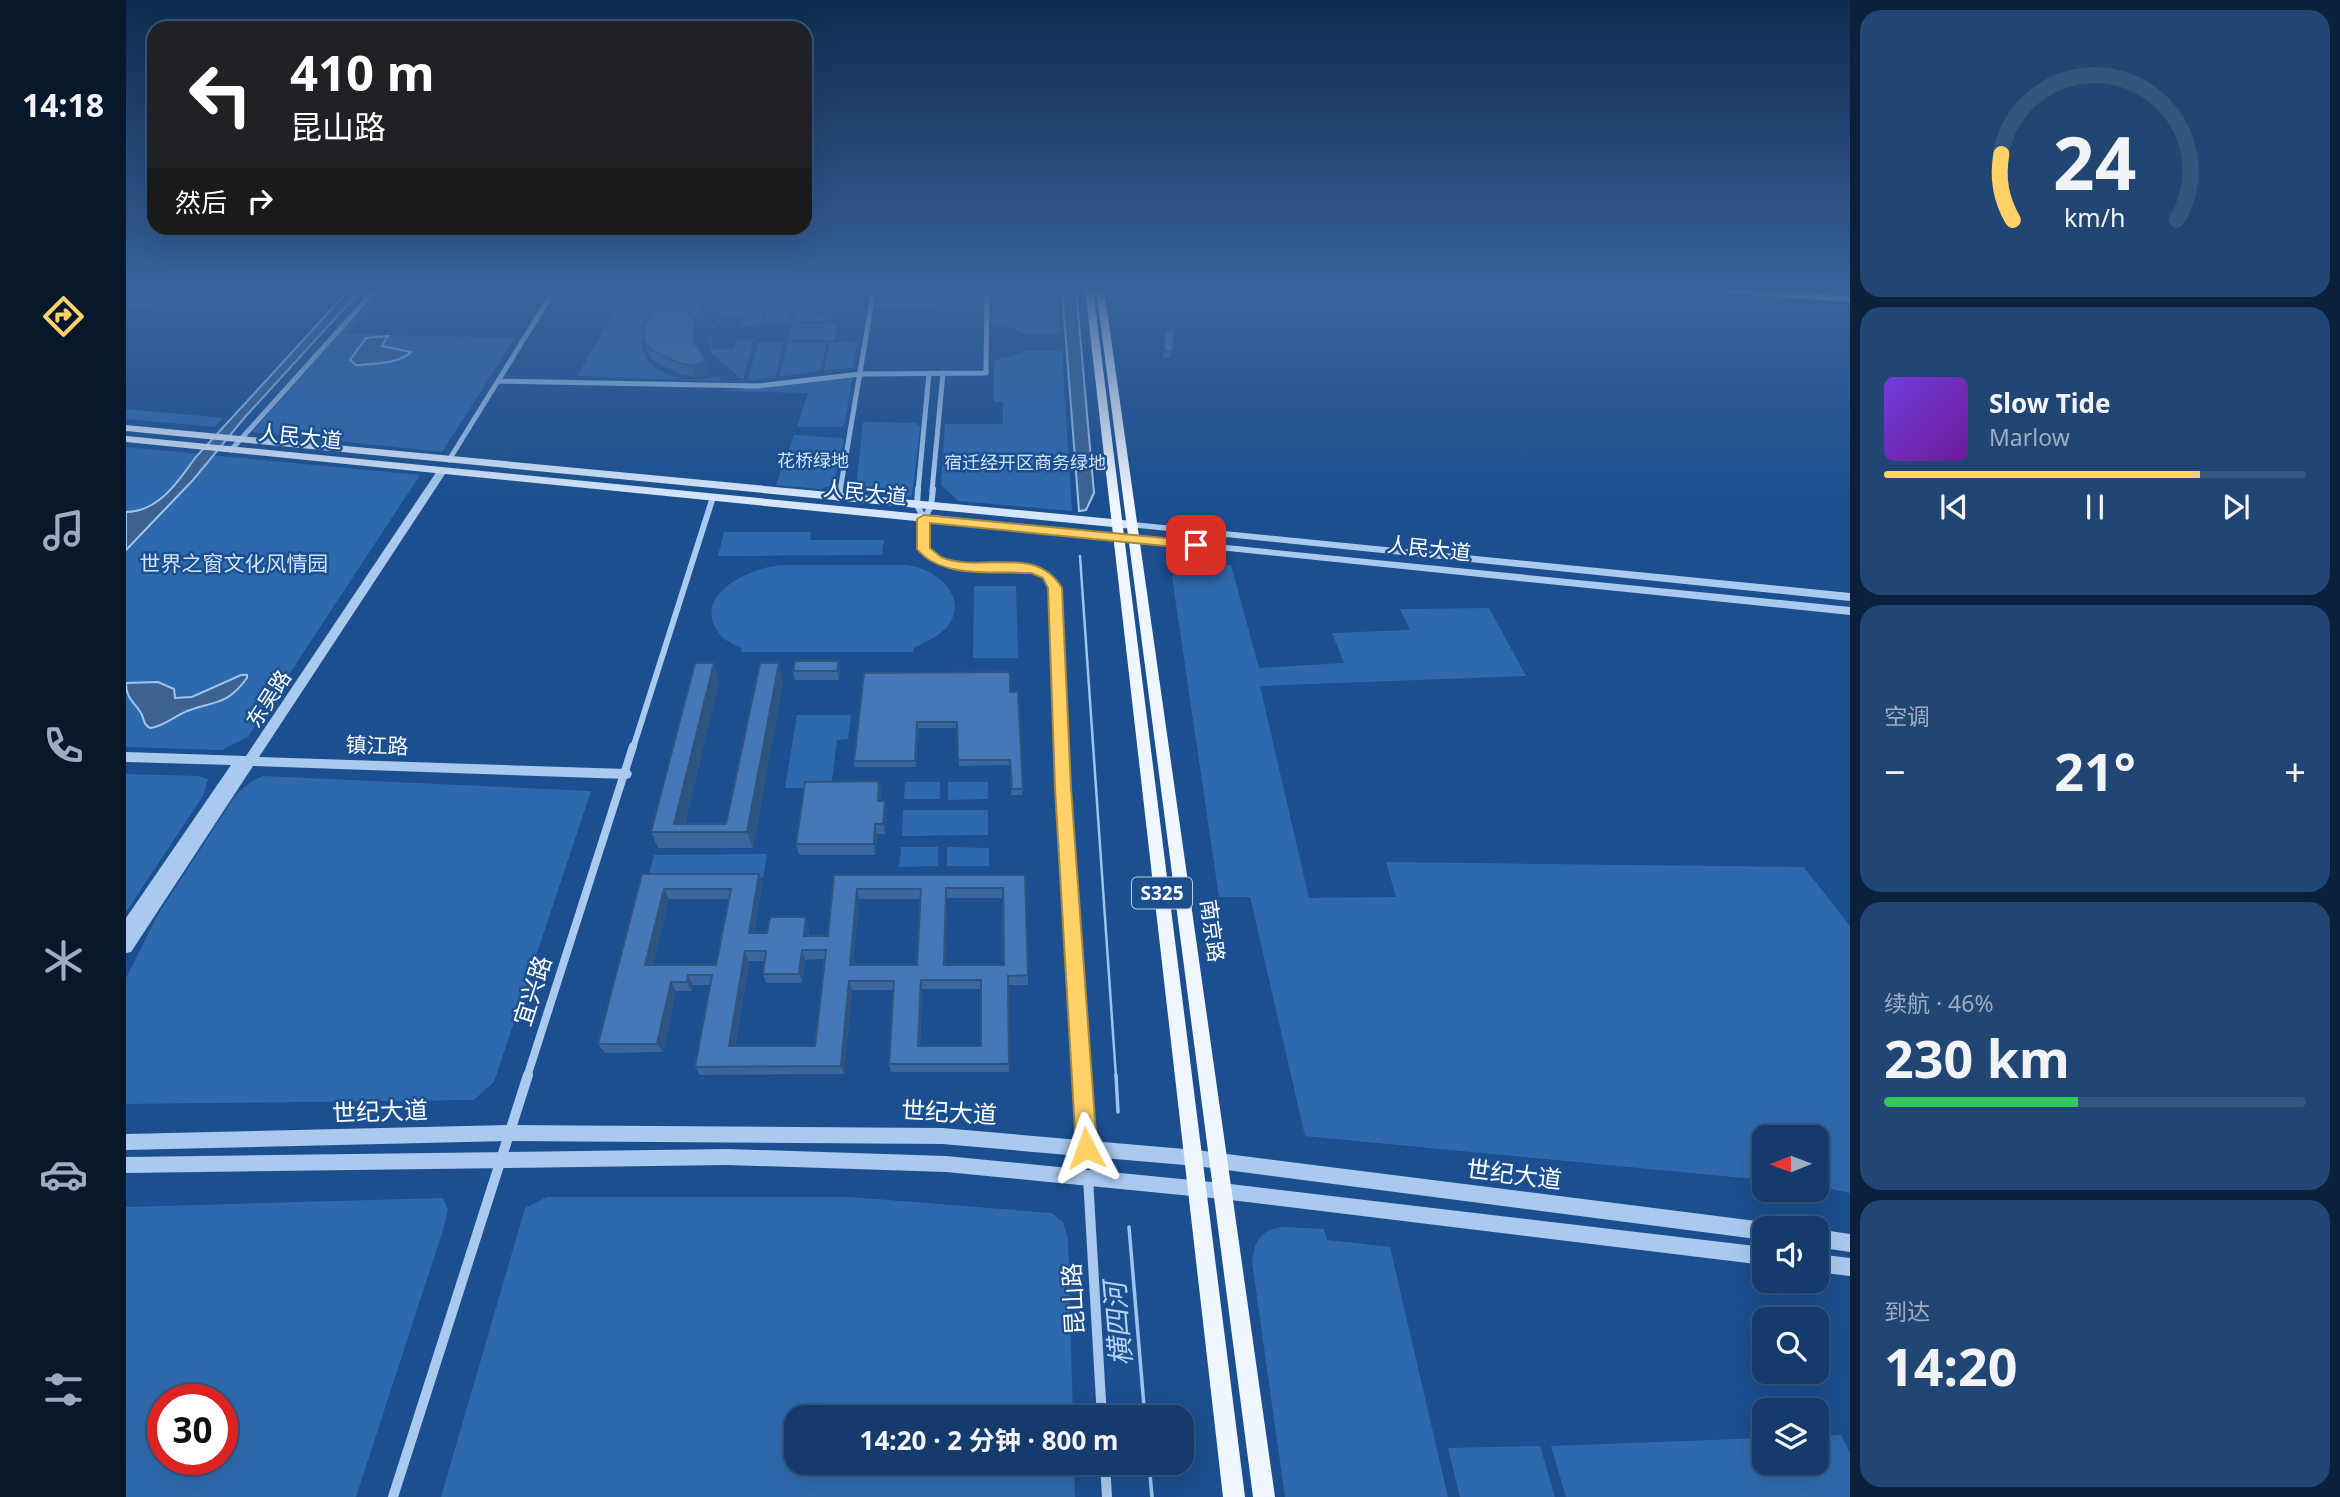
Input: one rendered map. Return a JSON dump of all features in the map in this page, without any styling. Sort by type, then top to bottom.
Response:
[{"type":"main road","name":"S325","points":[[1097,359],[1196,1158],[1234,1497]]},
{"type":"main road","name":"南京路","points":[[1110,359],[1264,1497]]},
{"type":"main road","name":"人民大道","points":[[126,428],[443,467],[924,519],[1116,530]]},
{"type":"main road","points":[[153,442],[166,432]]},
{"type":"main road","name":"人民大道","points":[[126,439],[237,443]]},
{"type":"main road","name":"人民大道","points":[[443,467],[931,506],[1134,532]]},
{"type":"street","points":[[237,443],[312,359]]},
{"type":"street","name":"东吴路","points":[[126,947],[512,359]]},
{"type":"street","points":[[839,498],[862,359]]},
{"type":"street","points":[[499,381],[757,386],[860,374],[986,373],[986,359]]},
{"type":"street","points":[[924,519],[917,505],[929,373]]},
{"type":"street","points":[[943,373],[931,506],[924,519],[923,549],[945,564],[1033,569],[1048,575],[1055,588],[1063,788],[1086,1148]]},
{"type":"street","name":"宜兴路","points":[[393,1497],[713,497]]},
{"type":"street","name":"人民大道","points":[[1134,532],[1850,597]]},
{"type":"street","name":"人民大道","points":[[1134,532],[1850,611]]},
{"type":"street","name":"镇江路","points":[[126,757],[626,774]]},
{"type":"street","name":"东吴路","points":[[126,930],[246,761]]},
{"type":"street","name":"世纪大道","points":[[126,1142],[508,1133],[942,1136],[1196,1158],[1752,1229]]},
{"type":"street","points":[[126,1134],[201,1142]]},
{"type":"street","points":[[126,1165],[727,1157],[946,1164],[1223,1191],[1752,1255]]},
{"type":"street","points":[[126,1172],[186,1165]]},
{"type":"street","name":"昆山路","points":[[1088,1178],[1101,1405]]},
{"type":"street","points":[[1829,1240],[1850,1242]]},
{"type":"street","points":[[1829,1265],[1850,1267]]},
{"type":"street","points":[[1106,1475],[1107,1497]]},
{"type":"green space","points":[[317,359],[502,359],[442,452],[252,432]]},
{"type":"green space","points":[[587,359],[647,359],[653,366],[670,375],[685,379],[719,376],[720,381],[577,376]]},
{"type":"green space","points":[[718,359],[749,359],[743,380]]},
{"type":"green space","points":[[754,359],[780,359],[775,378],[748,380]]},
{"type":"green space","points":[[784,359],[823,359],[821,370],[779,377]]},
{"type":"green space","points":[[826,359],[855,359],[853,368],[824,370]]},
{"type":"green space","name":"宿迁经开区商务绿地","points":[[1062,359],[1072,511],[958,501],[941,485],[945,424],[1003,424],[1003,402],[994,402],[994,361]]},
{"type":"green space","points":[[853,375],[844,426],[841,427],[797,427],[808,393],[721,391]]},
{"type":"green space","points":[[126,409],[223,418],[214,427],[126,419]]},
{"type":"green space","name":"宿迁经开区商务绿地","points":[[863,422],[916,423],[920,427],[912,497],[876,494],[856,488]]},
{"type":"green space","name":"花桥绿地","points":[[794,435],[842,438],[844,441],[833,485],[820,489],[776,485]]},
{"type":"green space","name":"世界之窗文化风情园","points":[[126,447],[420,475],[248,737],[222,750],[126,747]]},
{"type":"green space","points":[[724,532],[811,532],[810,540],[884,540],[882,555],[718,556]]},
{"type":"green space","points":[[783,565],[917,567],[938,578],[946,586],[955,605],[953,616],[943,631],[914,648],[913,652],[741,652],[742,648],[727,641],[716,629],[711,615],[713,603],[720,592],[731,583],[758,570]]},
{"type":"green space","points":[[1231,565],[1259,668],[1344,663],[1332,633],[1410,630],[1400,609],[1489,608],[1526,676],[1260,686],[1309,898],[1396,897],[1386,862],[1804,867],[1850,926],[1850,1193],[1829,1189],[1829,1125],[1752,1125],[1752,1179],[1305,1136],[1250,897],[1219,897],[1172,577],[1180,566]]},
{"type":"green space","points":[[974,586],[1016,586],[1018,658],[973,658]]},
{"type":"green space","points":[[797,715],[851,715],[848,739],[837,740],[831,788],[785,788]]},
{"type":"green space","points":[[126,774],[198,776],[208,779],[203,796],[126,912]]},
{"type":"green space","points":[[263,776],[591,791],[494,1082],[474,1100],[126,1104],[126,978],[157,916],[235,796],[250,782]]},
{"type":"green space","points":[[905,782],[940,782],[940,799],[904,799]]},
{"type":"green space","points":[[948,782],[988,782],[988,799],[948,800]]},
{"type":"green space","points":[[903,810],[988,810],[988,835],[902,836]]},
{"type":"green space","points":[[901,847],[938,847],[938,866],[899,867]]},
{"type":"green space","points":[[947,847],[989,848],[989,866],[947,866]]},
{"type":"green space","points":[[767,854],[763,878],[648,879],[654,855]]},
{"type":"green space","points":[[547,1197],[850,1197],[1052,1213],[1063,1222],[1068,1239],[1073,1405],[784,1405],[784,1475],[1074,1475],[1075,1497],[441,1497],[525,1208]]},
{"type":"green space","points":[[443,1198],[448,1210],[443,1230],[356,1497],[126,1497],[126,1207]]},
{"type":"green space","points":[[1275,1228],[1324,1229],[1327,1240],[1390,1247],[1448,1497],[1285,1497],[1252,1262],[1260,1237]]},
{"type":"green space","points":[[1841,1435],[1850,1453],[1850,1497],[1566,1497],[1551,1446],[1752,1438],[1752,1475],[1829,1475],[1829,1436]]},
{"type":"green space","points":[[1540,1446],[1555,1497],[1460,1497],[1448,1448]]},
{"type":"shaded area","points":[[286,359],[298,359],[193,480],[126,550],[126,512],[148,507],[166,494],[195,458]]},
{"type":"shaded area","points":[[351,359],[400,359],[356,365]]},
{"type":"shaded area","points":[[1067,359],[1082,359],[1094,493],[1086,510],[1079,511]]},
{"type":"shaded area","points":[[241,675],[247,675],[247,678],[228,697],[150,728],[126,688],[126,683],[158,682],[174,689],[175,698],[192,697]]},
{"type":"building","points":[[670,359],[705,359],[704,362],[693,366]]},
{"type":"building","points":[[795,661],[839,661],[837,671],[793,671]]},
{"type":"building","points":[[695,663],[714,663],[674,824],[726,824],[760,663],[779,663],[747,832],[651,832]]},
{"type":"building","points":[[1010,672],[1010,692],[1018,692],[1023,789],[1012,789],[1010,760],[958,760],[957,722],[917,722],[915,761],[854,761],[864,673]]},
{"type":"building","points":[[879,781],[878,801],[885,801],[883,824],[875,824],[874,844],[796,844],[805,782]]},
{"type":"building","points":[[642,874],[759,874],[749,933],[767,933],[770,917],[806,917],[804,936],[828,936],[834,875],[1025,875],[1028,975],[1008,976],[1009,1064],[889,1064],[894,981],[849,981],[841,1066],[695,1067],[712,975],[688,975],[687,982],[671,982],[657,1044],[598,1044]],"holes":[[[946,888],[1003,888],[1004,965],[944,965]],[[664,889],[731,889],[716,965],[645,965]],[[857,889],[921,889],[917,965],[850,965]],[[802,950],[826,950],[815,1046],[729,1046],[745,951],[766,951],[763,974],[799,974]],[[921,980],[981,980],[981,1046],[918,1046]]]},
{"type":"waterway","name":"横四河","points":[[1080,556],[1116,1077]]},
{"type":"waterway","name":"横四河","points":[[1116,1075],[1118,1112]]},
{"type":"waterway","name":"横四河","points":[[1129,1227],[1144,1405]]},
{"type":"waterway","name":"横四河","points":[[1150,1475],[1152,1497]]},
{"type":"route","points":[[1086,1148],[1063,788],[1055,588],[1048,575],[1033,569],[945,564],[936,560],[923,549],[921,542],[924,519],[1196,545]]}]
